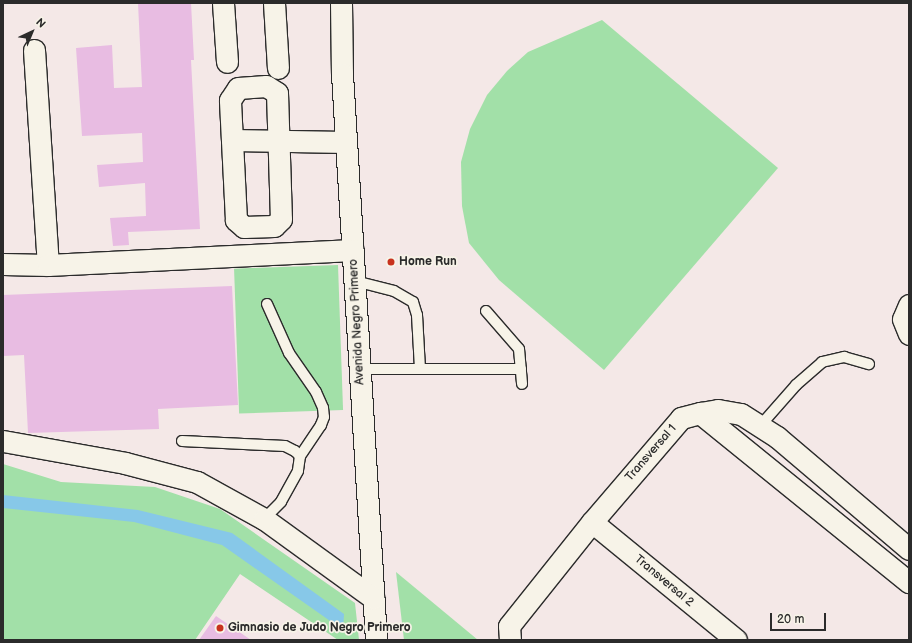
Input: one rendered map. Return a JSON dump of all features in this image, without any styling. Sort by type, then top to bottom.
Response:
[{"type":"street","points":[[223,3],[228,62]]},
{"type":"street","points":[[274,3],[278,68]]},
{"type":"street","name":"Avenida Negro Primero","points":[[341,3],[346,142],[376,640]]},
{"type":"street","points":[[34,50],[48,265]]},
{"type":"street","points":[[266,86],[277,93],[278,141],[281,220],[274,226],[244,227],[236,220],[230,100],[232,94],[238,88],[266,86]]},
{"type":"street","points":[[232,140],[346,142]]},
{"type":"street","points":[[3,264],[48,265],[353,250]]},
{"type":"street","points":[[909,305],[903,319],[909,334]]},
{"type":"street","name":"Transversal 1","points":[[510,640],[509,626],[592,522],[681,418],[718,410],[741,414],[777,437],[909,549]]},
{"type":"street","points":[[700,414],[909,582]]},
{"type":"street","points":[[3,441],[125,463],[197,482],[264,519],[373,598]]},
{"type":"street","name":"Transversal 2","points":[[592,522],[736,640]]},
{"type":"lane","points":[[354,281],[394,291],[413,302],[417,315],[420,369]]},
{"type":"lane","points":[[264,519],[281,502],[298,471],[300,456],[321,425],[324,417],[323,408],[316,392],[289,353],[267,304]]},
{"type":"lane","points":[[486,311],[519,349],[522,384]]},
{"type":"lane","points":[[760,426],[796,385],[822,362],[844,357],[869,364]]},
{"type":"lane","points":[[360,369],[521,369]]},
{"type":"lane","points":[[182,441],[285,446],[300,456]]},
{"type":"green space","points":[[602,20],[778,168],[604,370],[499,280],[469,243],[462,206],[461,162],[470,129],[487,95],[507,71],[528,52]]},
{"type":"green space","points":[[338,265],[343,410],[239,414],[234,269]]},
{"type":"green space","points":[[3,464],[61,482],[155,487],[220,509],[355,603],[359,640],[338,640],[240,574],[195,640],[3,640]]},
{"type":"green space","points":[[396,572],[478,640],[404,640]]},
{"type":"water","points":[[3,495],[138,510],[232,533],[344,614],[343,630],[222,545],[134,522],[3,508]]},
{"type":"building","points":[[138,3],[191,3],[194,60],[191,60],[200,229],[128,232],[129,245],[113,246],[110,218],[146,216],[145,183],[99,187],[97,165],[143,162],[142,133],[82,136],[76,48],[112,45],[114,88],[142,87]]},
{"type":"building","points":[[232,286],[238,405],[158,409],[159,429],[28,433],[24,355],[3,356],[3,295]]},
{"type":"building","name":"Gimnasio de Judo Negro Primero","points":[[216,616],[251,640],[199,640]]},
{"type":"place","name":"Home Run","points":[[391,262]]},
{"type":"place","name":"Gimnasio de Judo Negro Primero","points":[[220,628]]}]
